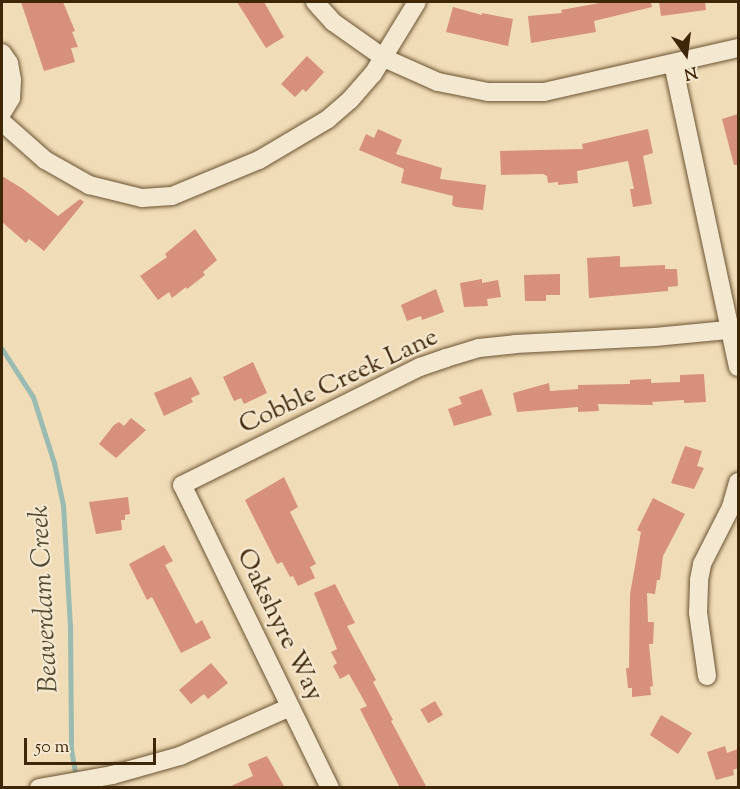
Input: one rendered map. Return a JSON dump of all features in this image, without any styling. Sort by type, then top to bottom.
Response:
[{"type":"street","points":[[315,2],[333,22],[384,58],[438,82],[509,94],[567,88],[738,48]]},
{"type":"street","points":[[2,122],[45,160],[88,185],[142,198],[171,196],[258,160],[308,132],[350,100],[384,58],[417,2]]},
{"type":"street","points":[[2,53],[9,63],[12,80],[11,98],[2,113]]},
{"type":"street","points":[[673,64],[735,329],[738,367]]},
{"type":"street","name":"Cobble Creek Lane","points":[[182,485],[420,368],[479,348],[655,337],[735,329]]},
{"type":"street","points":[[707,676],[698,613],[699,580],[702,564],[730,507],[738,482]]},
{"type":"street","name":"Oakshyre Way","points":[[182,485],[330,788]]},
{"type":"street","points":[[39,788],[112,775],[180,756],[290,707]]},
{"type":"building","points":[[21,2],[63,2],[75,31],[72,32],[78,47],[71,48],[75,62],[44,71]]},
{"type":"building","points":[[237,2],[264,2],[284,37],[266,48]]},
{"type":"building","points":[[605,2],[651,2],[652,7],[594,21],[596,32],[531,43],[528,16],[562,13],[561,10]]},
{"type":"building","points":[[659,2],[705,2],[706,10],[661,16]]},
{"type":"building","points":[[453,7],[482,15],[482,13],[513,19],[508,46],[446,32]]},
{"type":"building","points":[[307,56],[324,72],[306,92],[303,89],[295,97],[281,84]]},
{"type":"building","points":[[738,114],[738,165],[734,165],[722,119]]},
{"type":"building","points":[[378,129],[402,140],[396,154],[442,168],[440,179],[486,185],[483,210],[456,207],[452,205],[453,196],[401,183],[404,169],[359,150],[366,134],[374,138]]},
{"type":"building","points":[[648,129],[653,153],[643,156],[652,204],[633,207],[630,189],[634,189],[628,161],[577,171],[578,183],[558,185],[558,182],[548,183],[547,176],[543,174],[501,175],[500,151],[583,149],[582,144]]},
{"type":"building","points":[[2,176],[58,216],[80,199],[84,202],[44,251],[29,239],[26,243],[2,222]]},
{"type":"building","points":[[195,229],[217,260],[203,272],[205,275],[187,289],[186,287],[172,298],[169,292],[158,300],[140,276],[167,257],[165,254]]},
{"type":"building","points":[[620,256],[620,267],[665,265],[665,269],[677,269],[678,286],[668,287],[668,291],[589,298],[587,258]]},
{"type":"building","points":[[560,274],[560,295],[546,295],[546,301],[525,301],[524,275]]},
{"type":"building","points":[[482,279],[482,283],[498,280],[501,297],[487,299],[488,306],[464,307],[460,283]]},
{"type":"building","points":[[436,289],[444,312],[422,320],[421,316],[407,321],[401,305]]},
{"type":"building","points":[[253,362],[267,393],[244,404],[241,398],[234,401],[223,377]]},
{"type":"building","points":[[704,374],[706,402],[684,403],[684,400],[652,402],[653,405],[598,404],[599,411],[578,412],[578,407],[517,412],[513,393],[549,383],[550,391],[578,389],[578,385],[630,384],[630,380],[651,379],[651,383],[680,382],[680,375]]},
{"type":"building","points":[[191,377],[200,394],[191,398],[193,402],[164,416],[154,393]]},
{"type":"building","points":[[482,389],[492,415],[454,426],[448,409],[462,404],[459,397]]},
{"type":"building","points":[[131,418],[146,430],[116,458],[99,444],[114,425],[119,422],[124,426]]},
{"type":"building","points":[[685,446],[702,451],[697,466],[704,468],[694,489],[671,483]]},
{"type":"building","points":[[284,477],[298,507],[290,512],[316,564],[310,567],[315,578],[298,586],[282,562],[277,564],[245,500]]},
{"type":"building","points":[[128,497],[130,514],[125,515],[125,520],[121,520],[122,530],[96,534],[89,502]]},
{"type":"building","points":[[653,498],[685,514],[663,556],[660,580],[657,580],[655,594],[647,593],[648,622],[654,622],[653,644],[649,644],[653,686],[650,687],[651,695],[632,697],[632,688],[628,688],[626,668],[629,668],[630,594],[641,532],[637,530]]},
{"type":"building","points":[[164,545],[173,561],[165,565],[196,624],[202,620],[211,638],[181,653],[152,597],[147,600],[129,564]]},
{"type":"building","points":[[335,584],[355,623],[347,626],[376,680],[373,682],[393,720],[391,721],[427,788],[400,788],[360,709],[367,706],[349,674],[340,679],[333,666],[337,663],[331,652],[337,649],[314,593]]},
{"type":"building","points":[[211,663],[228,683],[208,699],[204,694],[191,704],[179,690]]},
{"type":"building","points":[[435,701],[443,715],[428,723],[420,710]]},
{"type":"building","points":[[661,715],[692,733],[678,754],[650,735]]},
{"type":"building","points":[[725,746],[727,753],[738,749],[738,768],[733,770],[734,775],[716,780],[707,752]]},
{"type":"building","points":[[267,756],[285,788],[227,788],[253,776],[248,764]]},
{"type":"waterway","name":"Beaverdam Creek","points":[[2,349],[33,397],[54,463],[63,505],[70,627],[71,749],[76,777]]}]
